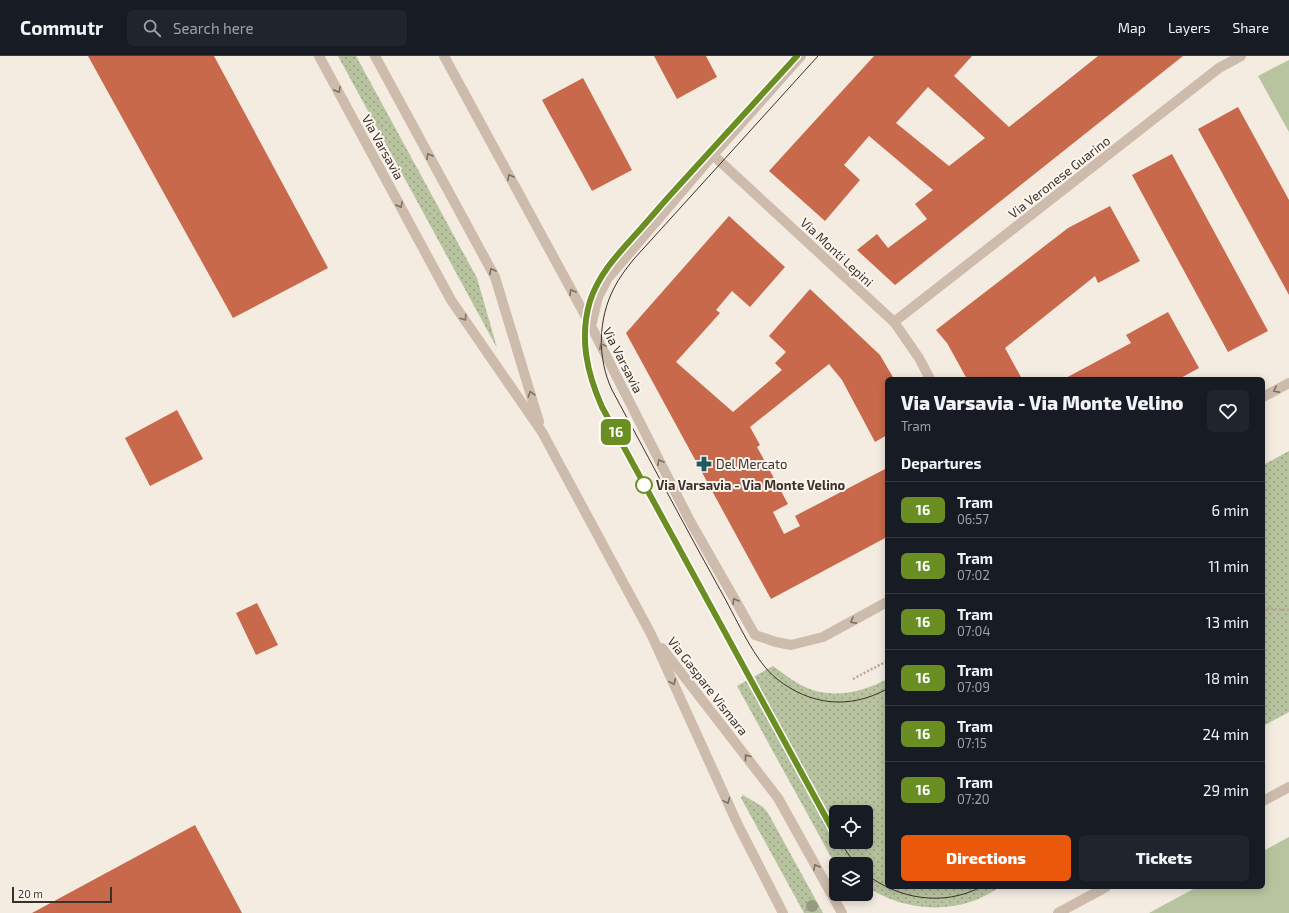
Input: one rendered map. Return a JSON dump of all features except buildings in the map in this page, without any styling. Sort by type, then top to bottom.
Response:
[{"type":"street","name":"Via Varsavia","points":[[319,56],[451,300],[542,432],[651,634]]},
{"type":"street","name":"Via Varsavia","points":[[375,56],[495,277],[542,432]]},
{"type":"street","name":"Via Varsavia","points":[[444,56],[591,326],[690,521],[755,635],[791,645],[823,637],[885,603]]},
{"type":"street","points":[[591,326],[598,297],[608,278],[712,155],[801,56]]},
{"type":"street","name":"Via Veronese Guarino","points":[[894,322],[1219,68],[1241,56]]},
{"type":"street","name":"Via Monti Lepini","points":[[712,155],[894,322],[919,358],[929,377]]},
{"type":"street","points":[[1265,396],[1289,383]]},
{"type":"street","name":"Via Gaspare Vismara","points":[[651,634],[738,825],[783,913]]},
{"type":"street","name":"Via Gaspare Vismara","points":[[651,634],[778,798],[842,913]]},
{"type":"street","points":[[1265,800],[1289,787]]},
{"type":"street","points":[[1058,913],[1102,889]]},
{"type":"path","points":[[1265,608],[1289,610]]},
{"type":"path","points":[[853,679],[885,662]]},
{"type":"green space","points":[[338,56],[356,56],[477,278],[497,348]]},
{"type":"green space","points":[[1289,60],[1289,132],[1258,76]]},
{"type":"green space","points":[[1289,451],[1289,712],[1265,725],[1265,464]]},
{"type":"green space","points":[[773,666],[799,684],[821,692],[843,693],[854,691],[866,688],[885,680],[885,889],[997,889],[970,902],[944,907],[916,906],[890,899],[873,890],[873,857],[831,857],[737,686]]},
{"type":"green space","points":[[743,795],[763,807],[768,813],[823,913],[804,913],[741,798]]},
{"type":"green space","points":[[1289,837],[1289,913],[1149,913],[1193,889],[1265,889],[1265,850]]},
{"type":"tram line","points":[[797,56],[625,244],[614,258],[596,286],[590,301],[585,328],[585,342],[586,355],[592,381],[602,407],[829,823]]},
{"type":"tram line","name":"16","points":[[797,56],[645,223],[604,271],[590,302],[586,317],[585,348],[587,367],[602,407],[829,823]]},
{"type":"tram line","points":[[818,56],[625,270],[614,288],[605,313],[602,325],[602,352],[607,378],[612,390],[747,640],[769,672],[790,688],[816,699],[830,702],[858,700],[873,696],[885,690]]},
{"type":"tram line","points":[[845,849],[850,857]]},
{"type":"tram line","points":[[873,879],[885,886]]},
{"type":"tram line","points":[[892,889],[906,894],[936,898],[952,897],[976,889]]},
{"type":"place","name":"Del Mercato","points":[[704,464]]},
{"type":"place","name":"Via Varsavia - Via Monte Velino","points":[[644,485]]}]
